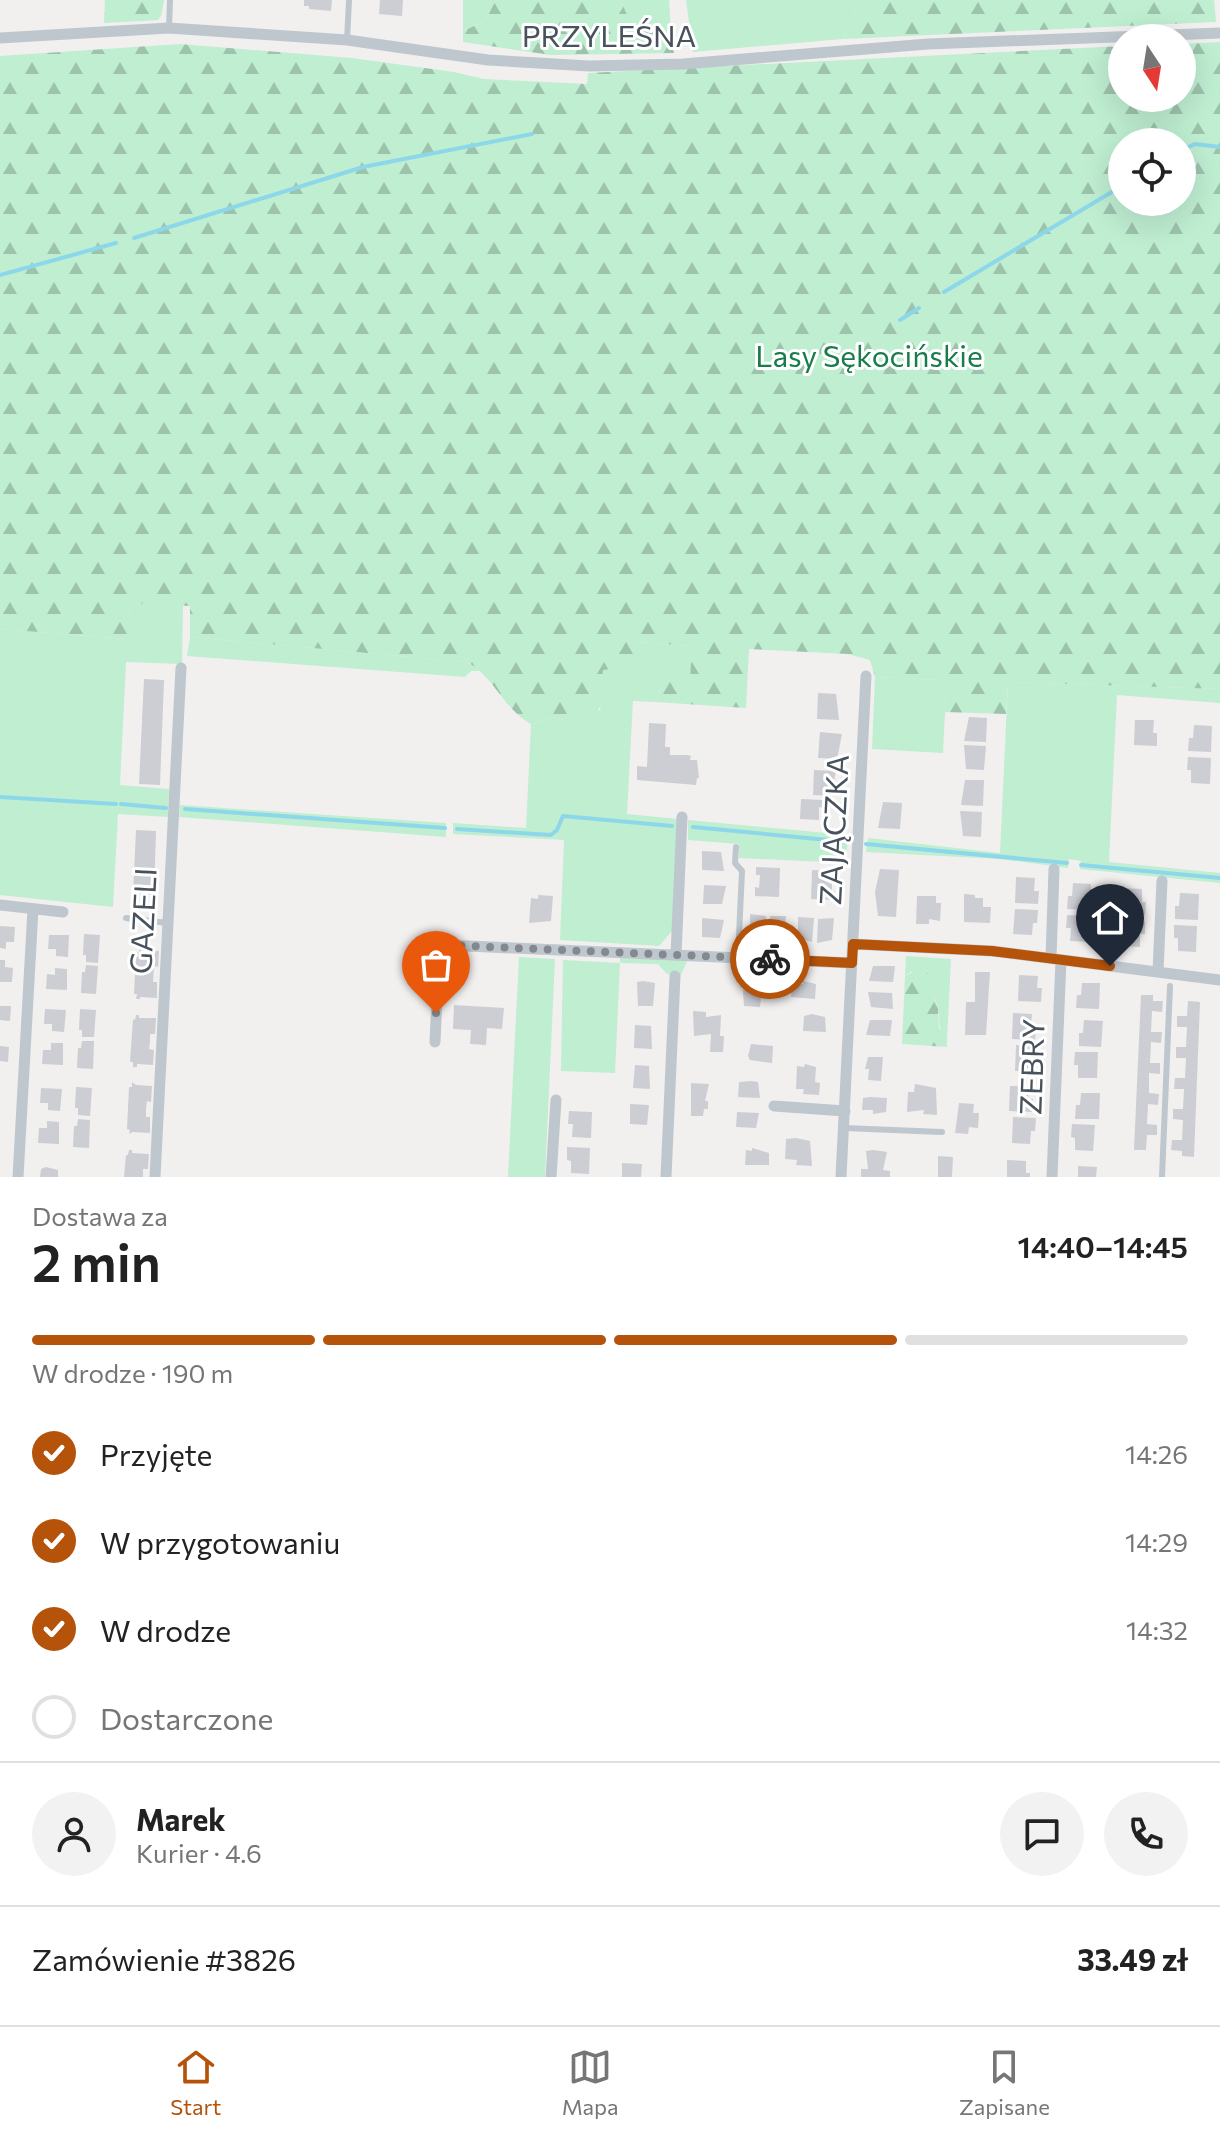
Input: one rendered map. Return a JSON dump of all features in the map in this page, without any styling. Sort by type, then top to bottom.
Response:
[{"type":"street","name":"PRZYLEŚNA","points":[[0,38],[169,28],[347,40],[488,60],[589,66],[683,64],[928,44],[1220,33]]},
{"type":"street","name":"GAZELI","points":[[155,1177],[181,668]]},
{"type":"street","name":"ZAJĄCZKA","points":[[841,1177],[866,676]]},
{"type":"street","points":[[676,955],[682,817]]},
{"type":"street","name":"ZEBRY","points":[[1052,1177],[1056,959],[1054,869]]},
{"type":"street","points":[[1158,972],[1162,881]]},
{"type":"street","points":[[0,905],[63,912]]},
{"type":"street","points":[[18,1177],[33,909]]},
{"type":"street","points":[[853,944],[992,951],[1220,980]]},
{"type":"street","points":[[435,1042],[439,953],[445,945],[852,963]]},
{"type":"street","points":[[666,1177],[675,976]]},
{"type":"street","points":[[551,1177],[556,1100]]},
{"type":"street","points":[[774,1106],[845,1111]]},
{"type":"lane","points":[[169,28],[170,0]]},
{"type":"lane","points":[[347,40],[349,0]]},
{"type":"lane","points":[[736,847],[735,863],[742,871],[738,957]]},
{"type":"lane","points":[[126,918],[168,923]]},
{"type":"lane","points":[[1162,1177],[1170,986]]},
{"type":"lane","points":[[844,1128],[942,1132]]},
{"type":"green space","points":[[105,0],[164,0],[158,20],[104,23]]},
{"type":"green space","points":[[463,0],[496,0],[485,21],[463,31]]},
{"type":"green space","points":[[496,0],[620,0],[634,22],[663,26],[671,38],[674,53],[551,55],[463,42],[463,31],[485,21]]},
{"type":"green space","points":[[620,0],[669,0],[671,33],[661,26],[634,22]]},
{"type":"green space","points":[[686,0],[860,0],[843,39],[693,52]]},
{"type":"green space","points":[[860,0],[1214,0],[1216,22],[1108,24],[1108,27],[843,39]]},
{"type":"green space","name":"Lasy Sękocińskie","points":[[1220,42],[1220,689],[1008,682],[1006,714],[945,712],[946,694],[940,693],[941,680],[875,677],[870,660],[848,654],[749,649],[746,708],[656,702],[666,679],[690,680],[692,646],[636,642],[634,666],[603,670],[602,698],[592,717],[573,724],[556,717],[531,724],[513,710],[483,674],[466,662],[190,637],[190,606],[129,603],[127,639],[0,629],[0,56],[180,44],[352,58],[484,79],[587,84],[588,73],[1108,47],[1108,112],[1196,112],[1196,43]]},
{"type":"green space","points":[[129,603],[183,605],[182,664],[126,662],[120,785],[169,789],[168,817],[118,814],[113,907],[0,895],[0,629],[126,639]]},
{"type":"green space","points":[[190,637],[466,662],[481,671],[471,671],[465,677],[187,656]]},
{"type":"green space","points":[[635,642],[692,646],[691,681],[662,685],[656,702],[633,701],[627,814],[678,819],[672,931],[659,946],[560,940],[564,840],[453,834],[453,823],[526,828],[531,724],[556,717],[573,724],[600,710],[603,670]]},
{"type":"green space","points":[[875,677],[941,680],[946,693],[943,753],[872,749]]},
{"type":"green space","points":[[1008,682],[1220,689],[1220,703],[1117,695],[1109,862],[1220,873],[1220,883],[1080,869],[1081,861],[1069,859],[1068,868],[1000,859],[866,852],[868,838],[1000,853]]},
{"type":"green space","points":[[180,805],[446,823],[446,837],[179,817]]},
{"type":"green space","points":[[688,820],[848,835],[846,863],[739,858],[739,844],[688,840]]},
{"type":"green space","points":[[906,956],[951,959],[947,1039],[940,1028],[938,1008],[931,992],[912,971],[905,976]]},
{"type":"green space","points":[[519,957],[555,959],[545,1177],[508,1177]]},
{"type":"green space","points":[[620,958],[688,959],[681,975],[667,974],[658,964],[620,963]]},
{"type":"green space","points":[[563,960],[620,963],[615,1073],[561,1071]]},
{"type":"green space","points":[[918,969],[925,970],[930,976],[930,987],[938,1008],[939,1028],[947,1039],[947,1047],[902,1044],[905,976]]},
{"type":"building","points":[[304,0],[332,0],[331,11],[309,9],[309,6],[304,6]]},
{"type":"building","points":[[380,0],[403,0],[402,16],[379,14]]},
{"type":"building","points":[[144,679],[164,680],[160,785],[139,784]]},
{"type":"building","points":[[818,693],[836,694],[839,720],[817,719]]},
{"type":"building","points":[[969,717],[987,718],[986,742],[964,741]]},
{"type":"building","points":[[1135,720],[1154,720],[1153,733],[1157,733],[1157,746],[1134,745]]},
{"type":"building","points":[[649,723],[666,724],[665,747],[670,747],[670,755],[687,755],[691,756],[690,760],[697,760],[699,778],[696,785],[637,780],[637,766],[647,767]]},
{"type":"building","points":[[1194,725],[1212,726],[1211,752],[1188,751]]},
{"type":"building","points":[[820,732],[842,734],[837,759],[818,758]]},
{"type":"building","points":[[964,745],[986,746],[984,770],[966,769]]},
{"type":"building","points":[[1188,757],[1211,758],[1210,784],[1191,783],[1191,770],[1187,770]]},
{"type":"building","points":[[814,770],[836,771],[831,796],[813,795]]},
{"type":"building","points":[[965,780],[984,780],[983,806],[961,805]]},
{"type":"building","points":[[801,799],[823,800],[823,808],[819,807],[819,820],[800,819]]},
{"type":"building","points":[[883,802],[902,803],[900,829],[878,828]]},
{"type":"building","points":[[960,811],[982,812],[981,837],[963,836]]},
{"type":"building","points":[[136,830],[156,831],[154,895],[133,894]]},
{"type":"building","points":[[702,851],[721,852],[724,871],[702,870]]},
{"type":"building","points":[[756,867],[780,868],[779,897],[755,896],[760,875],[756,875]]},
{"type":"building","points":[[880,869],[899,870],[896,917],[878,916],[875,892]]},
{"type":"building","points":[[812,870],[836,871],[836,879],[832,879],[835,900],[811,899]]},
{"type":"building","points":[[1016,877],[1035,878],[1034,891],[1039,891],[1038,904],[1015,903]]},
{"type":"building","points":[[1073,883],[1091,884],[1090,910],[1067,909]]},
{"type":"building","points":[[704,885],[726,886],[722,904],[703,904]]},
{"type":"building","points":[[1123,888],[1142,889],[1142,902],[1146,902],[1145,915],[1122,914]]},
{"type":"building","points":[[1180,893],[1199,894],[1198,920],[1175,919],[1175,906],[1179,906]]},
{"type":"building","points":[[964,894],[983,898],[983,907],[991,907],[990,923],[964,922]]},
{"type":"building","points":[[538,895],[553,896],[551,921],[529,923],[531,898],[538,899]]},
{"type":"building","points":[[917,896],[936,896],[936,903],[941,903],[940,921],[929,919],[929,924],[916,924]]},
{"type":"building","points":[[1015,909],[1038,910],[1032,935],[1013,934]]},
{"type":"building","points":[[750,914],[766,916],[765,940],[750,936]]},
{"type":"building","points":[[1067,915],[1090,916],[1089,942],[1070,941],[1071,928],[1066,928]]},
{"type":"building","points":[[770,916],[786,916],[784,938],[769,940]]},
{"type":"building","points":[[798,917],[814,918],[812,942],[798,938]]},
{"type":"building","points":[[702,918],[724,920],[720,938],[702,937]]},
{"type":"building","points":[[834,918],[832,940],[817,943],[818,919]]},
{"type":"building","points":[[1122,920],[1145,921],[1145,934],[1140,934],[1140,947],[1121,946]]},
{"type":"building","points":[[1174,925],[1197,926],[1196,952],[1178,951]]},
{"type":"building","points":[[0,926],[15,927],[14,942],[6,942],[6,949],[0,948]]},
{"type":"building","points":[[84,934],[100,935],[98,963],[86,962],[86,955],[83,955]]},
{"type":"building","points":[[49,935],[69,935],[68,957],[56,956],[56,949],[48,949]]},
{"type":"building","points":[[139,947],[159,951],[153,982],[157,982],[157,998],[136,999],[137,994],[134,994],[136,952],[139,952]]},
{"type":"building","points":[[0,960],[5,960],[5,967],[13,968],[12,982],[0,982]]},
{"type":"building","points":[[86,965],[98,966],[96,994],[81,993],[82,972],[85,972]]},
{"type":"building","points":[[873,966],[895,966],[893,982],[869,981]]},
{"type":"building","points":[[55,968],[67,969],[67,990],[46,989],[47,974],[55,975]]},
{"type":"building","points":[[975,972],[990,972],[986,1035],[965,1035],[966,1002],[975,1002]]},
{"type":"building","points":[[1019,975],[1038,976],[1037,988],[1042,988],[1041,1002],[1018,1001]]},
{"type":"building","points":[[745,978],[759,978],[759,982],[763,982],[760,1007],[744,1006]]},
{"type":"building","points":[[767,979],[781,980],[780,996],[766,995]]},
{"type":"building","points":[[803,981],[816,984],[815,999],[791,997],[792,984],[803,984]]},
{"type":"building","points":[[637,982],[655,983],[653,1006],[638,1006]]},
{"type":"building","points":[[1082,983],[1100,983],[1099,1009],[1076,1008]]},
{"type":"building","points":[[868,992],[892,993],[893,1009],[871,1007]]},
{"type":"building","points":[[1141,995],[1153,995],[1153,1001],[1163,1001],[1162,1012],[1152,1011],[1151,1032],[1162,1032],[1161,1043],[1151,1042],[1150,1063],[1160,1063],[1160,1074],[1149,1073],[1149,1093],[1159,1094],[1158,1105],[1148,1104],[1147,1124],[1157,1125],[1157,1135],[1147,1135],[1146,1150],[1134,1150]]},
{"type":"building","points":[[1188,1001],[1200,1002],[1194,1157],[1182,1156],[1182,1151],[1171,1150],[1172,1140],[1182,1140],[1183,1120],[1173,1119],[1173,1109],[1183,1109],[1184,1089],[1174,1089],[1175,1078],[1185,1078],[1186,1058],[1176,1058],[1176,1047],[1186,1047],[1187,1027],[1177,1027],[1177,1016],[1187,1016]]},
{"type":"building","points":[[454,1005],[504,1008],[502,1029],[487,1028],[486,1045],[470,1044],[471,1030],[453,1029]]},
{"type":"building","points":[[0,1006],[11,1006],[10,1021],[0,1020]]},
{"type":"building","points":[[45,1009],[66,1010],[64,1032],[52,1031],[52,1024],[44,1024]]},
{"type":"building","points":[[80,1009],[96,1010],[94,1037],[82,1037],[82,1030],[79,1030]]},
{"type":"building","points":[[693,1011],[706,1012],[706,1017],[721,1015],[723,1052],[710,1052],[711,1034],[694,1036]]},
{"type":"building","points":[[1013,1013],[1032,1014],[1031,1026],[1036,1026],[1035,1040],[1012,1039]]},
{"type":"building","points":[[136,1015],[139,1018],[156,1018],[155,1034],[150,1034],[149,1049],[154,1050],[153,1065],[137,1064],[133,1067],[133,1062],[130,1062],[133,1019]]},
{"type":"building","points":[[804,1016],[825,1017],[826,1032],[803,1031]]},
{"type":"building","points":[[870,1020],[892,1020],[890,1036],[866,1035]]},
{"type":"building","points":[[1084,1020],[1103,1021],[1101,1047],[1079,1046],[1079,1033],[1083,1033]]},
{"type":"building","points":[[635,1025],[651,1026],[652,1049],[634,1048]]},
{"type":"building","points":[[82,1041],[94,1041],[93,1069],[77,1068],[78,1048],[81,1048]]},
{"type":"building","points":[[51,1043],[63,1043],[63,1065],[42,1064],[43,1050],[51,1050]]},
{"type":"building","points":[[751,1044],[773,1046],[772,1063],[750,1060]]},
{"type":"building","points":[[1016,1045],[1039,1046],[1033,1071],[1015,1071]]},
{"type":"building","points":[[0,1046],[9,1047],[8,1062],[0,1061]]},
{"type":"building","points":[[1075,1052],[1098,1052],[1097,1078],[1078,1078],[1078,1065],[1074,1065]]},
{"type":"building","points":[[868,1057],[883,1057],[881,1081],[868,1080],[869,1069],[865,1069]]},
{"type":"building","points":[[805,1064],[816,1067],[815,1082],[820,1083],[819,1095],[803,1094],[804,1089],[796,1089],[797,1066],[804,1067]]},
{"type":"building","points":[[635,1065],[649,1066],[650,1089],[633,1088]]},
{"type":"building","points":[[132,1082],[152,1086],[151,1102],[147,1101],[146,1109],[146,1117],[150,1117],[150,1133],[129,1134],[130,1130],[127,1129],[129,1087],[132,1087]]},
{"type":"building","points":[[739,1082],[758,1082],[760,1098],[738,1097]]},
{"type":"building","points":[[691,1083],[709,1084],[705,1101],[708,1101],[708,1109],[704,1109],[703,1116],[691,1116]]},
{"type":"building","points":[[915,1084],[936,1088],[937,1115],[923,1114],[924,1110],[907,1112],[908,1092],[914,1092]]},
{"type":"building","points":[[1010,1086],[1029,1086],[1028,1099],[1033,1099],[1032,1112],[1009,1111]]},
{"type":"building","points":[[76,1087],[92,1088],[90,1116],[78,1115],[78,1108],[75,1108]]},
{"type":"building","points":[[41,1088],[62,1089],[60,1111],[48,1110],[48,1103],[40,1103]]},
{"type":"building","points":[[1081,1093],[1100,1093],[1099,1119],[1075,1119]]},
{"type":"building","points":[[863,1098],[887,1098],[886,1112],[873,1114],[873,1110],[862,1110]]},
{"type":"building","points":[[959,1103],[974,1104],[973,1113],[979,1113],[978,1128],[969,1127],[968,1134],[955,1133]]},
{"type":"building","points":[[630,1104],[649,1105],[647,1125],[630,1124]]},
{"type":"building","points":[[569,1111],[592,1112],[591,1138],[572,1137],[573,1124],[568,1124]]},
{"type":"building","points":[[737,1112],[759,1113],[756,1128],[736,1127]]},
{"type":"building","points":[[1013,1117],[1036,1118],[1030,1144],[1012,1143]]},
{"type":"building","points":[[78,1119],[90,1120],[89,1148],[73,1147],[74,1126],[77,1126]]},
{"type":"building","points":[[47,1121],[59,1122],[59,1144],[38,1143],[39,1128],[47,1128]]},
{"type":"building","points":[[1072,1124],[1095,1125],[1093,1151],[1075,1150],[1075,1138],[1071,1137]]},
{"type":"building","points":[[786,1139],[810,1141],[812,1166],[796,1165],[797,1160],[785,1159]]},
{"type":"building","points":[[567,1147],[590,1148],[589,1174],[571,1173]]},
{"type":"building","points":[[752,1148],[769,1153],[769,1165],[745,1165],[746,1150],[752,1151]]},
{"type":"building","points":[[129,1150],[149,1154],[148,1169],[143,1169],[143,1177],[124,1177]]},
{"type":"building","points":[[866,1151],[887,1152],[883,1170],[890,1171],[890,1177],[861,1177],[861,1169],[868,1169]]},
{"type":"building","points":[[938,1156],[953,1157],[952,1177],[938,1177]]},
{"type":"building","points":[[1007,1160],[1026,1161],[1026,1173],[1030,1173],[1030,1177],[1007,1177]]},
{"type":"building","points":[[622,1163],[642,1164],[641,1177],[622,1177]]},
{"type":"building","points":[[1078,1166],[1097,1167],[1096,1177],[1078,1177]]},
{"type":"building","points":[[41,1169],[58,1170],[58,1177],[40,1177]]},
{"type":"waterway","points":[[134,238],[363,167],[532,134]]},
{"type":"waterway","points":[[1196,144],[1220,147]]},
{"type":"waterway","points":[[944,292],[1108,194]]},
{"type":"waterway","points":[[0,275],[116,243]]},
{"type":"waterway","points":[[900,320],[919,308]]},
{"type":"waterway","points":[[0,797],[116,804]]},
{"type":"waterway","points":[[121,804],[166,808]]},
{"type":"waterway","points":[[185,809],[445,828]]},
{"type":"waterway","points":[[457,829],[551,835],[557,830],[563,816],[672,826]]},
{"type":"waterway","points":[[693,827],[849,842]]},
{"type":"waterway","points":[[866,844],[1067,863]]},
{"type":"waterway","points":[[1081,865],[1220,878]]},
{"type":"way so far","points":[[436,1013],[439,953],[445,945],[770,959]]},
{"type":"route","points":[[770,959],[852,963],[853,944],[992,951],[1110,966]]}]
